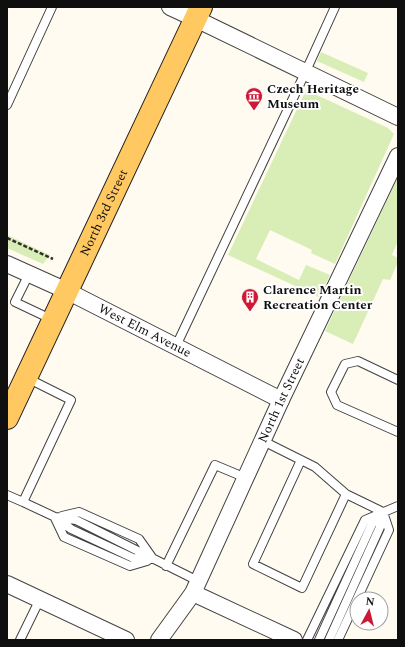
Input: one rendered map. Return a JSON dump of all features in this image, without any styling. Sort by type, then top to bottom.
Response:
[{"type":"main road","name":"North 3rd Street","points":[[7,418],[199,13]]},
{"type":"street","points":[[170,7],[199,13],[305,73],[398,118]]},
{"type":"street","name":"North 1st Street","points":[[159,640],[195,587],[281,400],[398,156]]},
{"type":"street","name":"West Elm Avenue","points":[[7,264],[67,291],[281,400]]},
{"type":"street","points":[[7,584],[126,640]]},
{"type":"street","points":[[195,587],[294,640]]},
{"type":"lane","points":[[7,105],[52,7]]},
{"type":"lane","points":[[176,346],[335,7]]},
{"type":"lane","points":[[29,274],[15,302],[53,320]]},
{"type":"lane","points":[[398,380],[358,361],[345,364],[331,392],[337,405],[398,432]]},
{"type":"lane","points":[[23,502],[71,400],[26,378]]},
{"type":"lane","points":[[263,441],[315,466],[346,494],[383,512],[389,530],[338,640]]},
{"type":"lane","points":[[301,460],[252,564],[302,588],[346,494]]},
{"type":"lane","points":[[166,566],[216,465],[246,478]]},
{"type":"lane","points":[[7,495],[55,517],[76,520],[166,566],[195,587]]},
{"type":"lane","points":[[308,640],[366,520],[398,506]]},
{"type":"lane","points":[[319,640],[372,524],[383,512]]},
{"type":"lane","points":[[329,640],[380,527],[383,512]]},
{"type":"lane","points":[[55,517],[64,537],[130,566],[153,559]]},
{"type":"lane","points":[[20,640],[40,600]]},
{"type":"path","points":[[7,238],[53,259]]},
{"type":"green space","points":[[321,52],[368,73],[364,82],[317,61]]},
{"type":"green space","points":[[306,90],[388,128],[394,134],[335,264],[311,253],[312,250],[270,230],[256,259],[299,280],[306,265],[330,275],[319,297],[228,255]]},
{"type":"green space","points":[[398,177],[398,241],[392,255],[398,258],[398,262],[390,280],[383,279],[353,344],[325,331]]},
{"type":"green space","points":[[7,235],[50,255],[43,264],[7,248]]},
{"type":"place","name":"Czech Heritage Museum","points":[[254,111]]},
{"type":"place","name":"Clarence Martin Recreation Center","points":[[250,312]]}]
